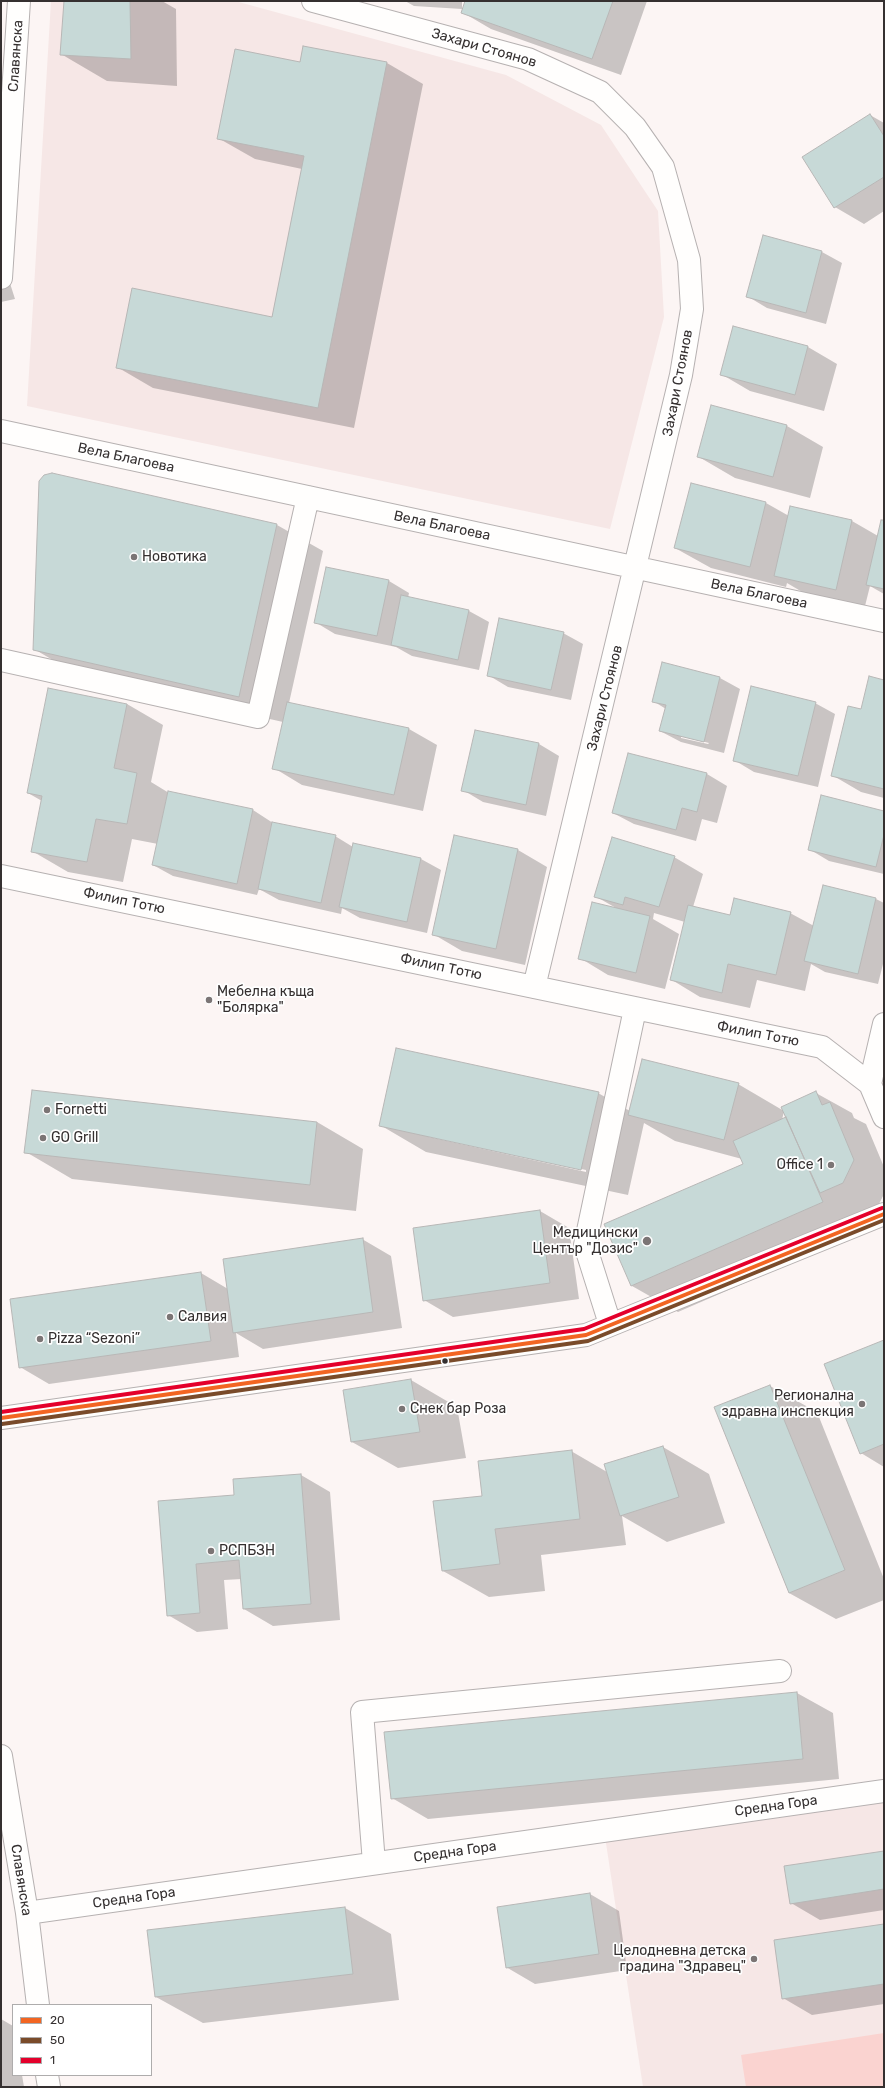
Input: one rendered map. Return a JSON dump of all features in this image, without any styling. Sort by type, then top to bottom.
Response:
[{"type":"street","name":"Славянска","points":[[1,278],[19,1]]},
{"type":"street","name":"Захари Стоянов","points":[[313,1],[528,59],[600,92],[635,127],[663,167],[674,201],[689,260],[692,309],[681,375],[636,568],[534,987]]},
{"type":"street","name":"Вела Благоева","points":[[1,431],[884,621]]},
{"type":"street","points":[[1,660],[258,717],[308,497]]},
{"type":"street","name":"Филип Тотю","points":[[1,876],[822,1047],[870,1084]]},
{"type":"street","points":[[610,1324],[585,1245],[635,1009]]},
{"type":"street","points":[[884,1024],[881,1051],[870,1084],[884,1117]]},
{"type":"street","points":[[1,1418],[586,1335],[884,1214]]},
{"type":"street","points":[[374,1863],[362,1712],[780,1671]]},
{"type":"street","name":"Славянска","points":[[1,1756],[3,1777],[27,1913],[38,2004]]},
{"type":"street","name":"Средна Гора","points":[[27,1913],[884,1791]]},
{"type":"street","points":[[47,2076],[49,2087]]},
{"type":"shaded area","points":[[51,1],[235,1],[506,75],[601,125],[658,211],[664,317],[610,529],[27,406]]},
{"type":"shaded area","name":"Целодневна детска градина \"Здравец\"","points":[[884,1795],[884,2087],[643,2087],[604,1830]]},
{"type":"shaded area","points":[[884,2033],[884,2087],[746,2087],[741,2055]]},
{"type":"building","points":[[64,1],[130,1],[131,59],[60,55]]},
{"type":"building","points":[[465,1],[613,1],[592,59],[461,13]]},
{"type":"building","points":[[303,46],[387,62],[318,408],[116,368],[132,288],[272,317],[304,156],[217,139],[235,49],[300,62]]},
{"type":"building","points":[[870,114],[884,136],[884,177],[834,208],[802,157]]},
{"type":"building","points":[[763,235],[822,251],[806,313],[746,297]]},
{"type":"building","points":[[733,326],[808,346],[795,395],[720,375]]},
{"type":"building","points":[[711,405],[787,425],[773,477],[697,457]]},
{"type":"building","points":[[52,473],[277,524],[239,697],[33,650],[39,481],[44,475]]},
{"type":"building","points":[[691,483],[766,502],[750,567],[674,548]]},
{"type":"building","points":[[790,506],[852,520],[836,590],[774,576]]},
{"type":"building","points":[[881,520],[884,520],[884,589],[866,585]]},
{"type":"building","points":[[326,567],[389,580],[377,636],[314,623]]},
{"type":"building","points":[[401,595],[469,610],[458,660],[391,645]]},
{"type":"building","points":[[499,618],[564,632],[551,690],[487,676]]},
{"type":"building","points":[[662,662],[720,677],[704,742],[659,731],[666,705],[652,702]]},
{"type":"building","points":[[869,676],[884,680],[884,789],[831,776],[848,706],[861,709]]},
{"type":"building","points":[[751,686],[816,702],[798,776],[733,761]]},
{"type":"building","points":[[48,688],[127,704],[114,768],[137,773],[127,824],[96,819],[87,862],[31,852],[42,796],[27,793]]},
{"type":"building","points":[[287,702],[409,728],[394,795],[272,769]]},
{"type":"building","points":[[475,730],[539,743],[526,805],[461,791]]},
{"type":"building","points":[[628,753],[707,773],[697,812],[682,808],[676,830],[612,813]]},
{"type":"building","points":[[168,791],[253,809],[237,884],[152,865]]},
{"type":"building","points":[[821,795],[884,811],[884,835],[876,867],[808,850]]},
{"type":"building","points":[[272,822],[336,835],[321,903],[258,889]]},
{"type":"building","points":[[454,835],[518,849],[496,949],[432,935]]},
{"type":"building","points":[[612,837],[675,856],[659,907],[625,897],[623,905],[594,897]]},
{"type":"building","points":[[353,843],[421,858],[407,922],[339,907]]},
{"type":"building","points":[[823,885],[876,898],[858,974],[804,961]]},
{"type":"building","points":[[734,898],[791,912],[776,975],[728,964],[722,993],[670,980],[688,905],[730,915]]},
{"type":"building","points":[[592,902],[650,916],[636,973],[578,959]]},
{"type":"building","points":[[396,1048],[599,1092],[581,1170],[379,1126]]},
{"type":"building","points":[[642,1059],[739,1083],[724,1140],[628,1115]]},
{"type":"building","points":[[32,1090],[317,1122],[310,1185],[24,1153]]},
{"type":"building","points":[[816,1091],[822,1105],[830,1102],[854,1160],[843,1183],[820,1193],[781,1107]]},
{"type":"building","points":[[786,1117],[823,1202],[631,1286],[604,1224],[743,1164],[733,1141]]},
{"type":"building","points":[[540,1210],[550,1283],[423,1301],[413,1228]]},
{"type":"building","points":[[363,1238],[373,1312],[233,1333],[223,1259]]},
{"type":"building","points":[[201,1272],[211,1341],[19,1368],[10,1299]]},
{"type":"building","name":"Регионална здравна инспекция","points":[[884,1340],[884,1444],[860,1454],[824,1364]]},
{"type":"building","points":[[411,1379],[420,1432],[351,1442],[343,1390]]},
{"type":"building","points":[[770,1385],[845,1570],[789,1593],[714,1407]]},
{"type":"building","points":[[663,1446],[679,1497],[620,1516],[604,1464]]},
{"type":"building","points":[[572,1450],[580,1519],[495,1529],[500,1564],[442,1571],[433,1501],[482,1496],[478,1461]]},
{"type":"building","points":[[301,1474],[311,1604],[243,1609],[239,1560],[196,1564],[200,1613],[167,1616],[158,1501],[234,1495],[233,1479]]},
{"type":"building","points":[[797,1692],[803,1759],[391,1799],[384,1732]]},
{"type":"building","points":[[884,1851],[884,1889],[790,1904],[784,1866]]},
{"type":"building","points":[[590,1893],[599,1954],[506,1968],[497,1907]]},
{"type":"building","points":[[345,1907],[353,1974],[155,1997],[147,1930]]},
{"type":"building","points":[[884,1924],[884,1984],[782,1999],[774,1940]]},
{"type":"transit line","name":"1","points":[[1,1412],[584,1329],[882,1208]]},
{"type":"transit line","name":"20","points":[[1,1418],[586,1335],[884,1214]]},
{"type":"transit line","name":"50","points":[[2,1424],[588,1341],[884,1220]]},
{"type":"place","name":"Новотика","points":[[134,557]]},
{"type":"place","name":"Мебелна къща \"Болярка\"","points":[[209,1000]]},
{"type":"place","name":"Fornetti","points":[[47,1110]]},
{"type":"place","name":"GO Grill","points":[[43,1138]]},
{"type":"place","name":"Office 1","points":[[831,1165]]},
{"type":"place","name":"Медицински Център \"Дозис\"","points":[[647,1241]]},
{"type":"place","name":"Салвия","points":[[170,1317]]},
{"type":"place","name":"Pizza “Sezoni”","points":[[40,1339]]},
{"type":"place","name":"Регионална здравна инспекция","points":[[862,1404]]},
{"type":"place","name":"Снек бар Роза","points":[[402,1409]]},
{"type":"place","name":"РСПБЗН","points":[[211,1551]]},
{"type":"place","name":"Целодневна детска градина \"Здравец\"","points":[[754,1959]]}]
